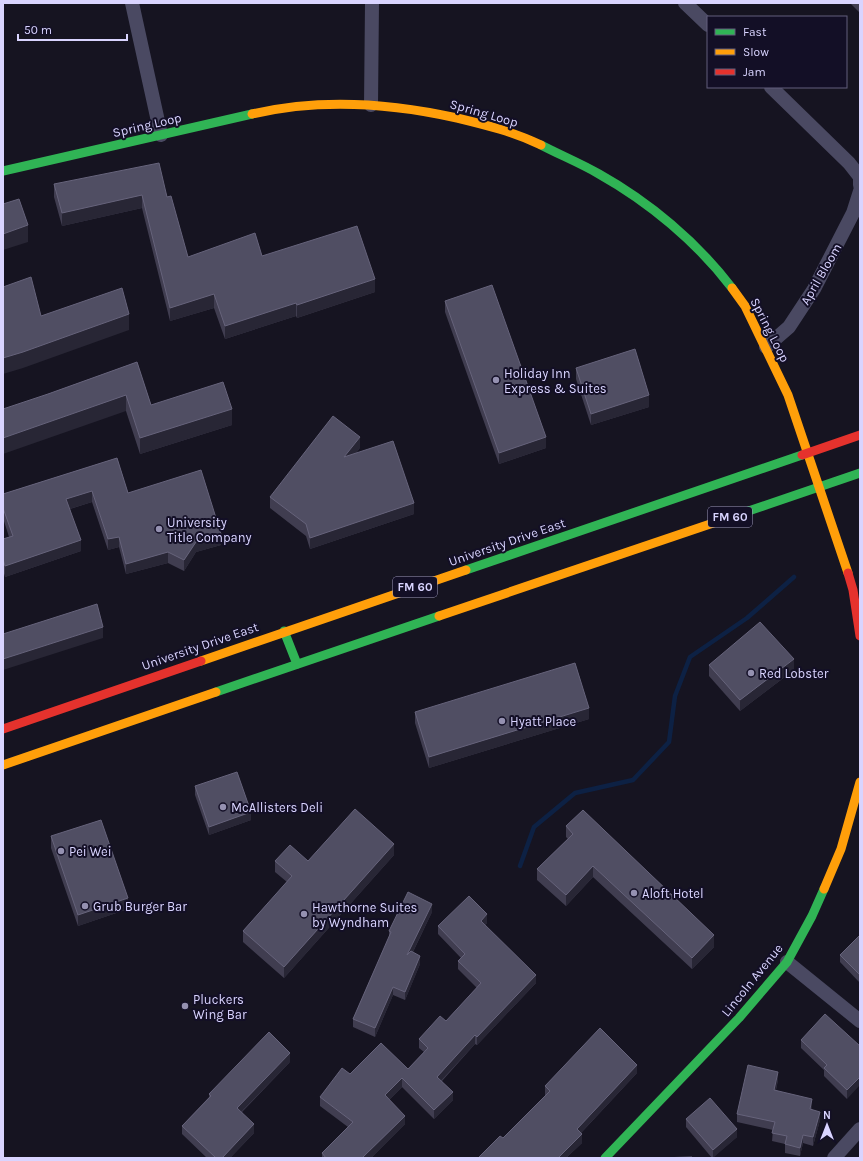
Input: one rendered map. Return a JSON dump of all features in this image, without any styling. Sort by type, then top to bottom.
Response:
[{"type":"main road","name":"Spring Loop","points":[[3,172],[273,109],[323,104],[371,105],[433,112],[491,126],[528,139],[599,174],[652,209],[713,263],[746,306],[766,347],[788,396],[820,487]]},
{"type":"main road","name":"University Drive East","points":[[3,729],[284,631],[860,435]]},
{"type":"main road","name":"FM 60","points":[[3,764],[860,473]]},
{"type":"main road","points":[[820,487],[853,590],[860,636]]},
{"type":"main road","points":[[284,631],[297,664]]},
{"type":"main road","name":"Lincoln Avenue","points":[[605,1158],[739,1018],[787,962],[812,916],[841,849],[858,794],[860,782]]},
{"type":"street","points":[[132,3],[161,135]]},
{"type":"street","points":[[371,105],[372,3]]},
{"type":"street","points":[[685,3],[707,24]]},
{"type":"street","points":[[772,88],[850,163],[860,177],[860,186]]},
{"type":"street","name":"April Bloom","points":[[766,347],[789,327],[814,289],[853,212],[860,191]]},
{"type":"street","points":[[787,962],[860,1020]]},
{"type":"street","points":[[834,1158],[860,1129]]},
{"type":"building","points":[[159,163],[167,197],[171,196],[188,257],[255,233],[262,256],[357,226],[375,279],[297,305],[296,303],[225,326],[214,294],[170,308],[142,195],[62,213],[54,184]]},
{"type":"building","points":[[19,199],[28,225],[3,234],[3,204]]},
{"type":"building","points":[[31,277],[41,316],[122,288],[129,314],[3,358],[3,287]]},
{"type":"building","name":"Holiday Inn Express & Suites","points":[[492,285],[546,437],[499,453],[445,301]]},
{"type":"building","points":[[635,349],[649,395],[591,414],[576,368]]},
{"type":"building","points":[[137,362],[151,405],[223,382],[232,409],[140,438],[126,395],[3,438],[3,409]]},
{"type":"building","points":[[333,416],[360,437],[344,457],[393,441],[414,503],[310,538],[306,524],[270,497]]},
{"type":"building","points":[[117,458],[128,493],[201,470],[221,534],[196,542],[184,560],[168,552],[126,564],[119,537],[108,539],[92,491],[66,499],[81,540],[5,566],[3,559],[3,539],[13,536],[3,508],[3,494]]},
{"type":"building","points":[[97,604],[103,627],[3,659],[3,634]]},
{"type":"building","name":"Red Lobster","points":[[760,622],[794,659],[740,700],[709,665]]},
{"type":"building","name":"Hyatt Place","points":[[575,663],[589,708],[429,757],[415,712]]},
{"type":"building","name":"McAllisters Deli","points":[[237,772],[251,812],[209,827],[195,786]]},
{"type":"building","name":"Hawthorne Suites by Wyndham","points":[[355,809],[394,844],[284,967],[243,931],[292,876],[275,861],[290,845],[308,861]]},
{"type":"building","name":"Aloft Hotel","points":[[583,810],[714,935],[692,958],[593,866],[566,895],[537,869],[573,834],[566,826]]},
{"type":"building","points":[[101,820],[128,898],[78,915],[51,836]]},
{"type":"building","points":[[408,892],[432,904],[407,955],[411,951],[420,956],[405,992],[393,987],[375,1028],[353,1019],[391,932],[389,931]]},
{"type":"building","points":[[469,896],[487,914],[481,921],[536,975],[477,1037],[475,1035],[437,1077],[453,1092],[434,1110],[402,1078],[385,1095],[405,1116],[362,1158],[326,1158],[322,1153],[353,1122],[320,1097],[342,1068],[350,1074],[381,1043],[408,1069],[428,1048],[419,1039],[440,1016],[446,1021],[481,983],[458,961],[465,954],[438,926]]},
{"type":"building","points":[[860,935],[860,975],[840,955]]},
{"type":"building","points":[[825,1014],[860,1046],[860,1077],[847,1090],[824,1068],[827,1065],[801,1040]]},
{"type":"building","points":[[600,1028],[637,1065],[577,1129],[582,1134],[558,1158],[478,1158],[500,1136],[503,1138],[550,1091],[545,1086]]},
{"type":"building","points":[[269,1032],[290,1053],[237,1108],[254,1124],[222,1158],[216,1158],[182,1126],[211,1096],[209,1094]]},
{"type":"building","points":[[748,1065],[778,1072],[774,1090],[812,1099],[810,1109],[820,1112],[813,1137],[803,1135],[800,1148],[785,1144],[787,1136],[772,1133],[775,1122],[737,1114]]},
{"type":"building","points":[[710,1098],[737,1129],[713,1150],[686,1119]]},
{"type":"building","points":[[692,1157],[692,1158],[656,1158]]},
{"type":"waterway","points":[[520,866],[534,827],[575,793],[633,780],[669,742],[675,696],[690,657],[747,618],[794,577]]},
{"type":"traffic: fast","points":[[3,171],[252,114]]},
{"type":"traffic: fast","points":[[541,145],[599,174],[618,185],[654,210],[688,239],[732,288]]},
{"type":"traffic: fast","points":[[466,570],[802,455]]},
{"type":"traffic: fast","points":[[725,519],[860,473]]},
{"type":"traffic: fast","points":[[216,692],[439,616]]},
{"type":"traffic: fast","points":[[284,631],[297,664]]},
{"type":"traffic: fast","points":[[605,1158],[739,1018],[787,962],[812,916],[824,889]]},
{"type":"traffic: slow","points":[[252,114],[278,109],[329,104],[381,106],[432,113],[489,126],[531,140],[541,145]]},
{"type":"traffic: slow","points":[[732,288],[745,306],[788,395],[848,573]]},
{"type":"traffic: slow","points":[[439,616],[725,519]]},
{"type":"traffic: slow","points":[[201,661],[466,570]]},
{"type":"traffic: slow","points":[[3,765],[216,692]]},
{"type":"traffic: slow","points":[[824,889],[841,849],[860,782]]},
{"type":"traffic: jam","points":[[802,455],[860,435]]},
{"type":"traffic: jam","points":[[848,573],[853,590],[860,636]]},
{"type":"traffic: jam","points":[[3,729],[201,661]]},
{"type":"place","name":"Holiday Inn Express & Suites","points":[[496,380]]},
{"type":"place","name":"University Title Company","points":[[159,529]]},
{"type":"place","name":"Red Lobster","points":[[751,673]]},
{"type":"place","name":"Hyatt Place","points":[[502,721]]},
{"type":"place","name":"McAllisters Deli","points":[[223,807]]},
{"type":"place","name":"Pei Wei","points":[[61,851]]},
{"type":"place","name":"Aloft Hotel","points":[[634,893]]},
{"type":"place","name":"Grub Burger Bar","points":[[85,906]]},
{"type":"place","name":"Hawthorne Suites by Wyndham","points":[[304,914]]},
{"type":"place","name":"Pluckers Wing Bar","points":[[185,1006]]}]
